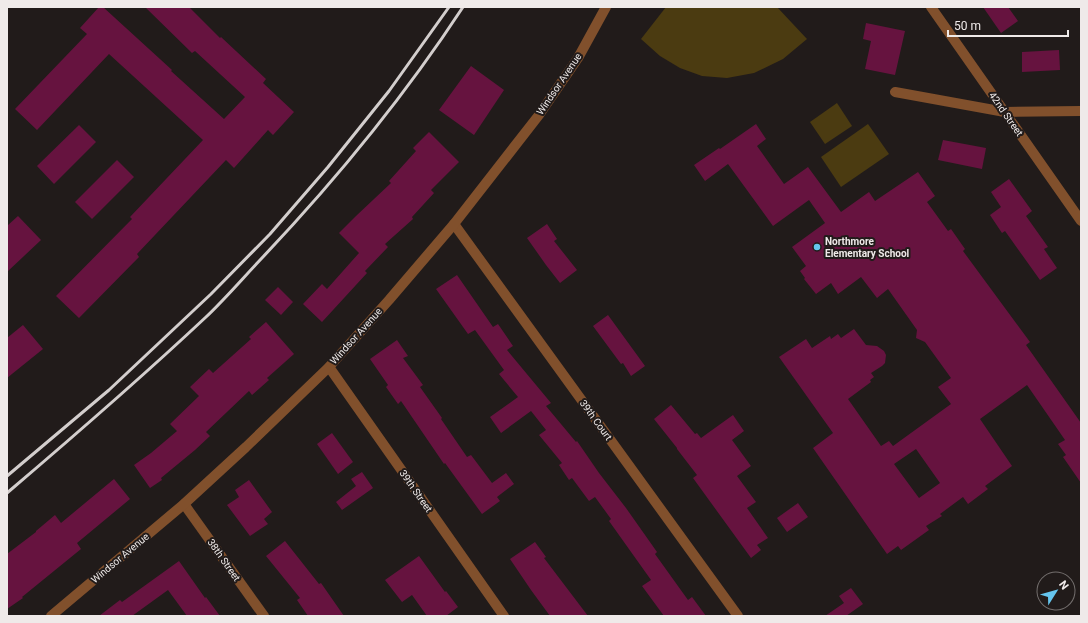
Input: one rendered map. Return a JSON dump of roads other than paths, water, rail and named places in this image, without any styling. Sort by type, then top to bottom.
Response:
[{"type":"street","name":"Windsor Avenue","points":[[51,616],[184,504],[329,367],[454,224],[539,115],[578,58],[606,7]]},
{"type":"street","name":"42nd Street","points":[[931,7],[1081,222]]},
{"type":"street","points":[[895,92],[1005,112],[1081,111]]},
{"type":"street","name":"39th Court","points":[[454,224],[738,616]]},
{"type":"street","name":"39th Street","points":[[329,367],[504,616]]},
{"type":"street","name":"38th Street","points":[[184,504],[264,616]]},
{"type":"railway","points":[[7,476],[109,390],[211,294],[270,234],[328,167],[389,91],[449,7]]},
{"type":"railway","points":[[7,493],[132,384],[227,296],[289,229],[368,138],[417,73],[463,7]]},
{"type":"place","name":"Northmore Elementary School","points":[[817,247]]}]
